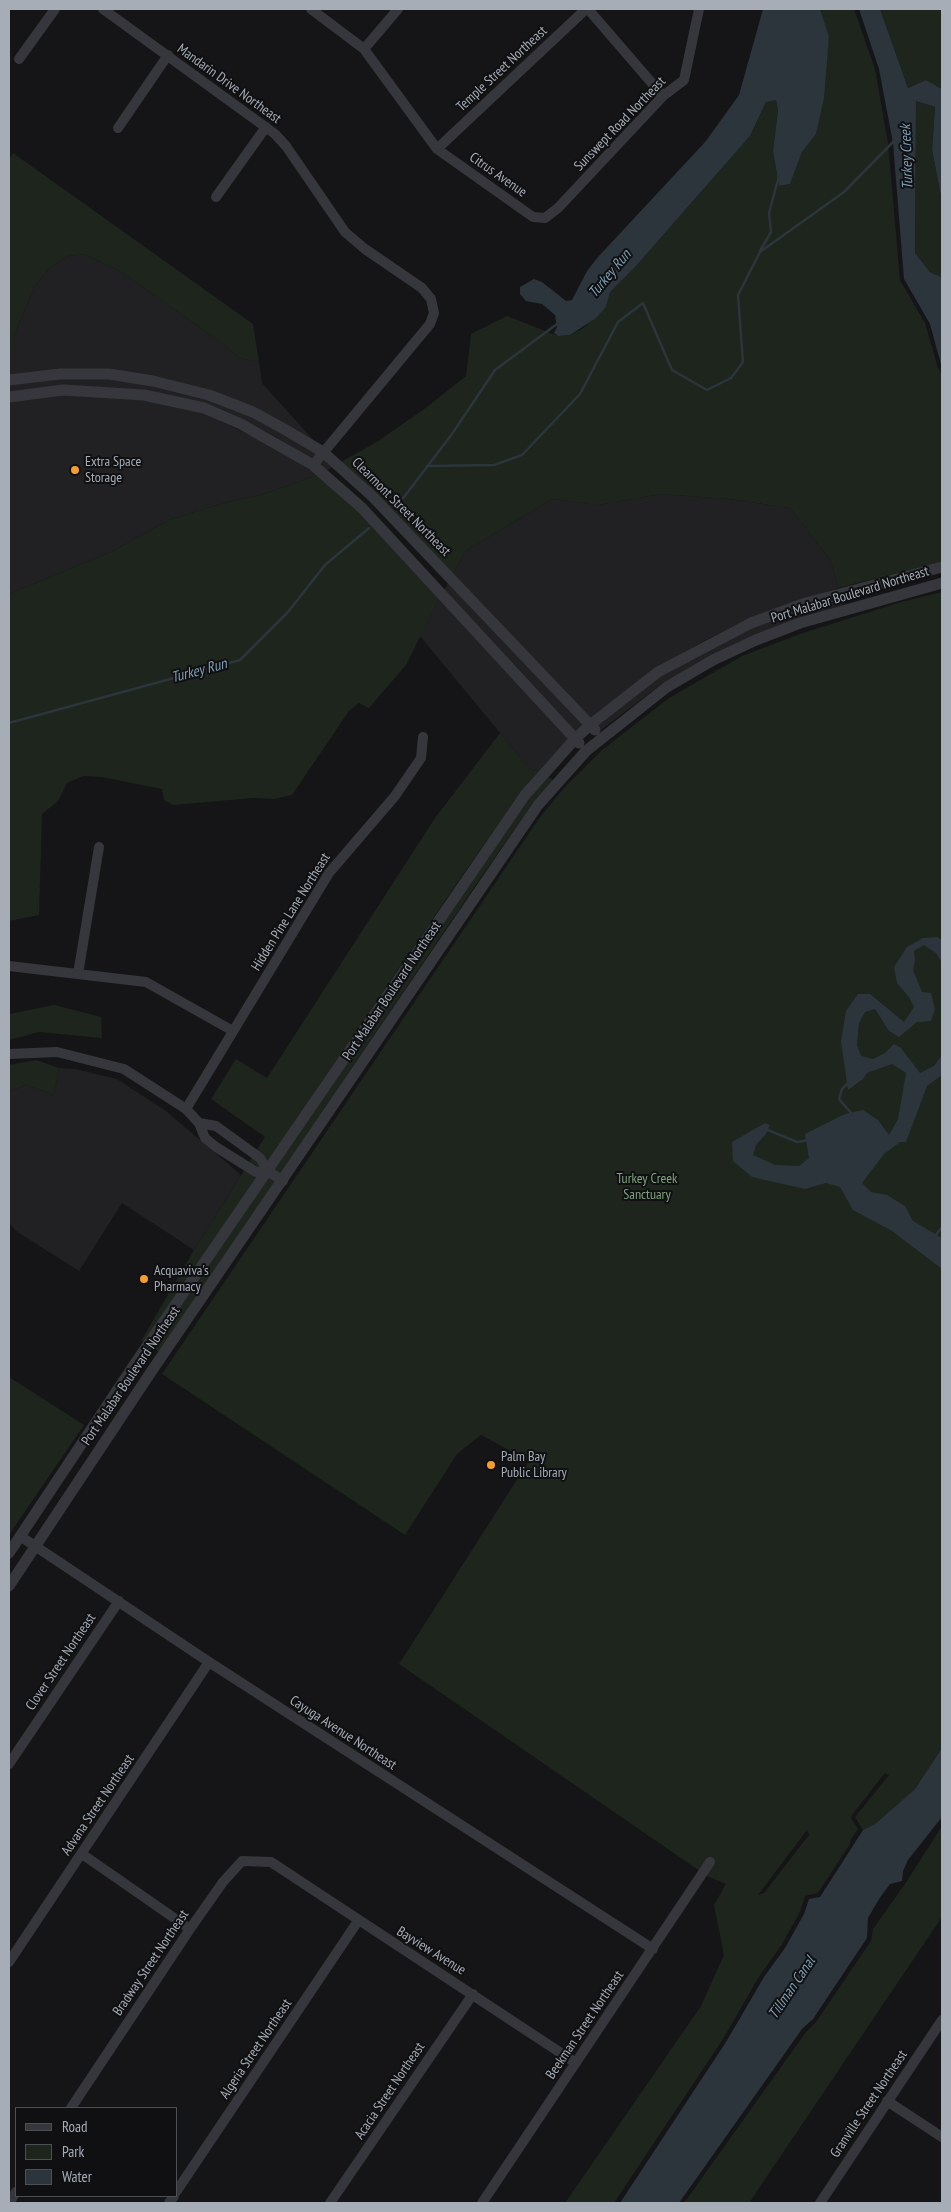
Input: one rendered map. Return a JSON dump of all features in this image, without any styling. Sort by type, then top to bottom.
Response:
[{"type":"street","points":[[19,58],[55,9]]},
{"type":"street","name":"Mandarin Drive Northeast","points":[[103,9],[266,127],[286,146],[345,232],[365,249],[422,288],[431,299],[434,318],[313,465]]},
{"type":"street","name":"Citrus Avenue","points":[[311,9],[364,49],[437,149],[532,217],[545,218]]},
{"type":"street","points":[[364,49],[398,9]]},
{"type":"street","points":[[587,9],[663,96]]},
{"type":"street","name":"Temple Street Northeast","points":[[437,149],[587,9]]},
{"type":"street","name":"Sunswept Road Northeast","points":[[545,218],[558,208],[663,96],[684,80],[699,9]]},
{"type":"street","points":[[118,128],[168,55]]},
{"type":"street","points":[[216,197],[266,127]]},
{"type":"street","name":"Clearmont Street Northeast","points":[[9,380],[60,374],[109,374],[153,381],[208,395],[252,412],[323,452],[373,497],[601,737]]},
{"type":"street","name":"Clearmont Street Northeast","points":[[9,397],[63,390],[108,391],[144,395],[195,406],[241,424],[313,465],[362,508],[586,751]]},
{"type":"street","name":"Port Malabar Boulevard Northeast","points":[[9,1554],[525,795],[575,739],[658,672],[751,623],[806,603],[942,567]]},
{"type":"street","name":"Port Malabar Boulevard Northeast","points":[[9,1586],[532,812],[586,751],[601,737],[667,687],[713,660],[756,640],[808,620],[942,583]]},
{"type":"street","points":[[751,623],[756,640]]},
{"type":"street","points":[[658,672],[667,687]]},
{"type":"street","name":"Hidden Pine Lane Northeast","points":[[186,1109],[329,873],[395,796],[421,758],[423,737]]},
{"type":"street","points":[[78,974],[100,847]]},
{"type":"street","points":[[9,966],[146,982],[233,1031]]},
{"type":"street","points":[[9,1054],[57,1052],[124,1069],[186,1109],[199,1123],[205,1138],[216,1147],[256,1172],[268,1171]]},
{"type":"street","points":[[199,1123],[216,1126],[260,1158],[268,1171],[283,1181]]},
{"type":"street","points":[[93,1428],[108,1437]]},
{"type":"street","name":"Cayuga Avenue Northeast","points":[[20,1536],[209,1662],[653,1950]]},
{"type":"street","name":"Clover Street Northeast","points":[[9,1764],[119,1601]]},
{"type":"street","name":"Advana Street Northeast","points":[[9,1962],[209,1662]]},
{"type":"street","points":[[82,1854],[190,1929]]},
{"type":"street","name":"Bradway Street Northeast","points":[[73,2107],[223,1882],[242,1861],[271,1862]]},
{"type":"street","name":"Bayview Avenue","points":[[271,1862],[576,2063]]},
{"type":"street","name":"Beekman Street Northeast","points":[[482,2203],[653,1950],[710,1862]]},
{"type":"street","name":"Algeria Street Northeast","points":[[178,2189],[358,1921]]},
{"type":"street","name":"Acacia Street Northeast","points":[[330,2203],[473,1994]]},
{"type":"street","name":"Granville Street Northeast","points":[[821,2203],[942,2020]]},
{"type":"street","points":[[888,2101],[942,2137]]},
{"type":"shaded area","points":[[84,254],[120,271],[218,340],[240,358],[259,362],[262,383],[316,443],[153,376],[9,375],[9,358],[15,346],[13,344],[17,328],[35,286],[50,267],[69,256]]},
{"type":"shaded area","points":[[61,379],[109,379],[153,385],[207,399],[251,416],[320,456],[333,467],[327,470],[276,437],[243,420],[145,390],[62,385],[9,392],[9,385]]},
{"type":"shaded area","points":[[64,394],[144,400],[203,413],[271,445],[318,475],[264,494],[217,505],[169,520],[109,553],[9,594],[9,402]]},
{"type":"shaded area","points":[[661,494],[729,499],[790,508],[831,561],[838,588],[749,619],[706,640],[655,669],[590,718],[453,574],[465,551],[552,499],[598,505]]},
{"type":"shaded area","points":[[448,583],[583,724],[575,732],[444,591]]},
{"type":"shaded area","points":[[841,598],[843,605],[798,618],[663,683],[601,730],[597,726],[661,676],[753,627]]},
{"type":"shaded area","points":[[439,599],[569,739],[538,772],[529,768],[420,636]]},
{"type":"shaded area","points":[[59,1068],[75,1069],[117,1079],[166,1111],[241,1175],[194,1250],[122,1203],[79,1271],[16,1231],[9,1223],[9,1091],[26,1085],[54,1095]]},
{"type":"green space","points":[[820,9],[854,9],[875,69],[888,143],[900,280],[925,323],[938,368],[942,374],[942,562],[838,588],[831,561],[790,508],[729,499],[661,494],[598,505],[552,499],[465,551],[453,574],[341,462],[375,443],[423,410],[466,376],[471,334],[507,316],[558,336],[570,335],[582,329],[606,307],[610,292],[636,266],[750,136],[766,102],[776,99],[778,110],[773,151],[779,186],[790,184],[802,152],[816,134],[829,36]]},
{"type":"green space","points":[[880,9],[942,9],[942,89],[926,80],[908,88]]},
{"type":"green space","points":[[916,101],[935,107],[932,150],[942,201],[941,277],[930,272],[915,253]]},
{"type":"green space","points":[[13,153],[253,324],[259,362],[240,358],[218,340],[120,271],[84,254],[69,256],[50,267],[35,286],[17,328],[13,344],[16,346],[9,358],[9,160]]},
{"type":"green space","points":[[318,475],[358,511],[439,599],[406,665],[369,708],[359,703],[349,711],[292,795],[274,799],[253,798],[173,805],[164,800],[162,789],[102,777],[83,776],[67,783],[58,801],[42,814],[39,915],[9,921],[9,594],[109,553],[169,520],[217,505],[264,494]]},
{"type":"green space","name":"Turkey Creek Sanctuary","points":[[942,592],[942,1748],[915,1789],[875,1824],[863,1830],[855,1817],[889,1775],[885,1773],[852,1815],[851,1818],[858,1829],[850,1844],[818,1893],[805,1896],[800,1912],[781,1946],[760,1975],[723,2039],[614,2203],[565,2203],[701,2006],[724,1955],[714,1905],[726,1884],[707,1876],[399,1664],[529,1461],[481,1435],[457,1454],[405,1535],[162,1374],[540,817],[564,788],[602,750],[669,698],[742,656],[800,634],[901,602]],"holes":[[[807,1830],[809,1835],[764,1893],[758,1895]]]},
{"type":"green space","points":[[500,733],[529,768],[538,772],[521,792],[462,876],[144,1342],[141,1341],[194,1250],[265,1137],[211,1099],[236,1059],[267,1078],[435,818]]},
{"type":"green space","points":[[548,777],[553,780],[534,801],[475,886],[159,1352],[152,1348],[470,882],[529,798]]},
{"type":"green space","points":[[54,1005],[101,1017],[102,1038],[39,1032],[9,1040],[9,1014]]},
{"type":"green space","points":[[36,1060],[59,1068],[54,1095],[26,1085],[9,1091],[9,1065]]},
{"type":"green space","points":[[9,1377],[84,1425],[9,1535]]},
{"type":"green space","points":[[942,1826],[942,1917],[749,2203],[684,2203],[806,2032],[816,2022],[871,1941],[873,1929],[905,1884]]},
{"type":"water","points":[[763,9],[820,9],[829,36],[824,98],[816,134],[802,152],[790,184],[779,186],[773,151],[778,110],[776,100],[766,102],[750,136],[636,266],[610,292],[606,307],[596,318],[570,335],[558,336],[554,333],[557,327],[555,315],[542,304],[526,301],[520,294],[520,287],[534,279],[542,282],[566,301],[572,300],[587,271],[598,257],[706,141],[739,95]]},
{"type":"water","points":[[859,9],[880,9],[908,88],[926,80],[942,89],[942,201],[932,150],[935,107],[916,101],[915,253],[930,272],[941,277],[942,239],[942,368],[930,324],[904,279],[893,143],[879,69]]},
{"type":"water","points":[[938,937],[942,941],[942,963],[936,953],[924,945],[914,951],[913,970],[922,992],[931,993],[935,1009],[931,1021],[917,1022],[899,1037],[889,1031],[875,1009],[865,1012],[859,1023],[857,1045],[861,1056],[873,1059],[885,1053],[894,1044],[901,1048],[920,1073],[934,1066],[942,1055],[942,1075],[927,1086],[906,1142],[900,1142],[884,1154],[862,1183],[871,1192],[887,1195],[905,1206],[913,1221],[942,1238],[942,1269],[892,1231],[853,1210],[840,1187],[826,1183],[805,1189],[752,1177],[733,1161],[732,1142],[765,1123],[770,1125],[765,1135],[756,1145],[753,1155],[775,1165],[799,1166],[809,1158],[805,1134],[845,1114],[863,1110],[878,1120],[889,1135],[898,1119],[906,1073],[892,1064],[867,1073],[863,1079],[848,1090],[841,1041],[846,1011],[858,994],[870,994],[904,1022],[914,1007],[909,997],[897,983],[894,967],[907,947],[923,938]]},
{"type":"water","name":"Tillman Canal","points":[[942,1748],[942,1817],[908,1860],[903,1871],[902,1881],[890,1884],[879,1899],[868,1918],[867,1938],[813,2019],[802,2029],[679,2203],[620,2203],[726,2042],[764,1977],[785,1948],[804,1914],[809,1899],[820,1897],[863,1830],[875,1824],[915,1789]]},
{"type":"waterway","points":[[427,466],[494,465],[522,455],[580,394],[618,322],[643,303],[672,370],[707,390],[731,378],[743,362],[738,295],[760,252],[844,192],[894,141]]},
{"type":"waterway","points":[[760,251],[771,232],[769,213],[779,176]]},
{"type":"waterway","name":"Turkey Run","points":[[393,506],[404,497],[452,434],[495,370],[557,324]]},
{"type":"waterway","name":"Turkey Run","points":[[9,723],[240,660],[288,612],[325,565],[369,528]]},
{"type":"waterway","name":"Turkey Creek","points":[[848,1083],[842,1089],[839,1099],[852,1114]]},
{"type":"waterway","name":"Turkey Creek","points":[[764,1131],[768,1130],[797,1142],[809,1140]]},
{"type":"waterway","points":[[935,1236],[942,1227]]},
{"type":"place","name":"Extra Space Storage","points":[[75,470]]},
{"type":"place","name":"Acquaviva's Pharmacy","points":[[144,1279]]},
{"type":"place","name":"Palm Bay Public Library","points":[[491,1465]]}]
